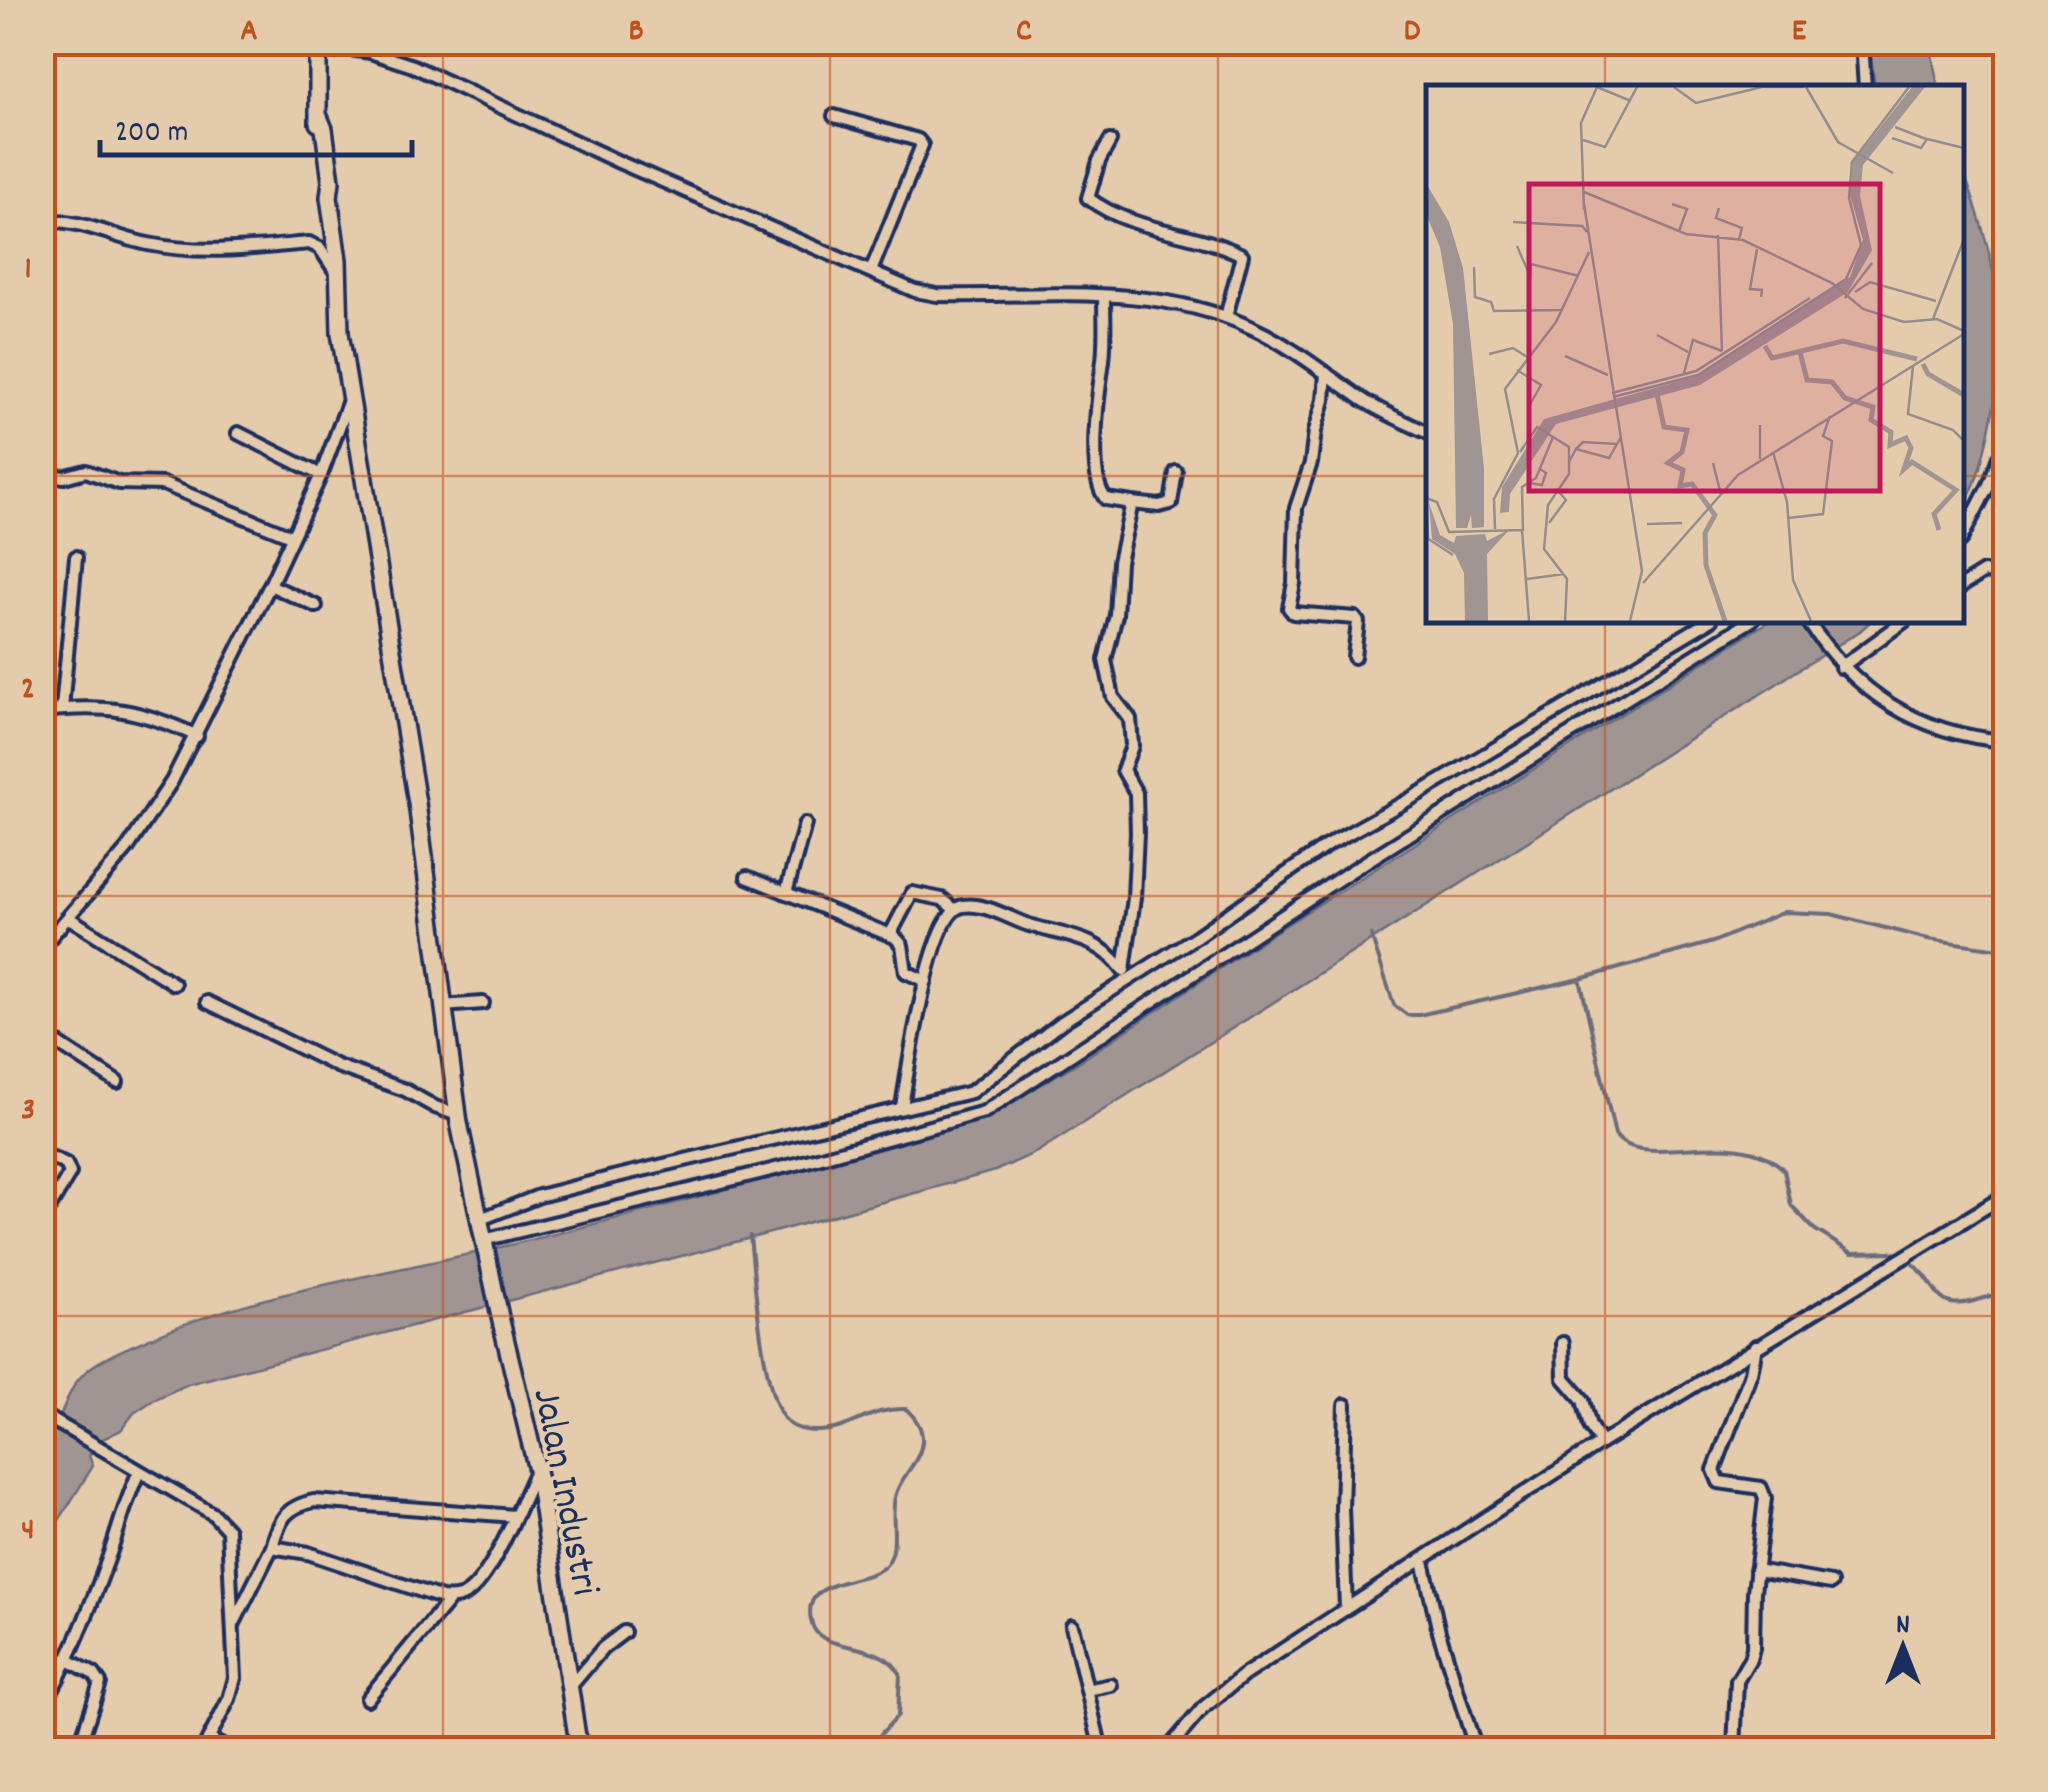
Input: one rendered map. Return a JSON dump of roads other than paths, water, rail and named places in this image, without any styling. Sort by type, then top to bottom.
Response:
[{"type":"main road","name":"Jalan Industri","points":[[318,43],[320,126],[339,278],[340,334],[417,802],[458,1115],[550,1537],[579,1750]]},
{"type":"street","points":[[1862,42],[1864,85]]},
{"type":"street","points":[[318,43],[370,52],[413,66],[621,163],[915,291],[937,295],[1104,297],[1170,302],[1226,317],[1277,341],[1374,406],[1426,432]]},
{"type":"street","points":[[834,116],[918,140],[922,145],[871,271]]},
{"type":"street","points":[[1110,141],[1099,161],[1088,198],[1129,223],[1242,255],[1226,317]]},
{"type":"street","points":[[42,221],[68,222],[168,247],[234,250],[309,243],[320,248],[339,278]]},
{"type":"street","points":[[1104,297],[1095,436],[1100,486],[1106,500],[1171,504],[1176,472]]},
{"type":"street","points":[[1326,373],[1324,400],[1296,508],[1294,583],[1289,608],[1293,613],[1356,618],[1354,657]]},
{"type":"street","points":[[42,946],[142,829],[197,736],[321,475],[350,397]]},
{"type":"street","points":[[238,433],[321,475]]},
{"type":"street","points":[[1963,535],[1989,486],[1999,457]]},
{"type":"street","points":[[42,474],[58,478],[86,471],[118,483],[163,484],[291,536]]},
{"type":"street","points":[[1125,975],[1136,884],[1136,793],[1123,770],[1132,746],[1130,720],[1113,697],[1105,660],[1132,504]]},
{"type":"street","points":[[62,709],[76,557]]},
{"type":"street","points":[[1963,585],[1984,572],[2006,575]]},
{"type":"street","points":[[270,585],[316,606]]},
{"type":"street","points":[[478,1220],[539,1196],[971,1092],[1125,975],[1197,936],[1326,846],[1708,622]]},
{"type":"street","points":[[484,1243],[984,1112],[1348,872],[1749,622]]},
{"type":"street","points":[[1808,622],[1830,654],[1874,696],[1949,730],[2006,741]]},
{"type":"street","points":[[1841,666],[1906,622]]},
{"type":"street","points":[[42,711],[129,710],[197,736]]},
{"type":"street","points":[[786,893],[805,824]]},
{"type":"street","points":[[747,877],[890,935],[902,945],[906,972],[926,981]]},
{"type":"street","points":[[890,935],[912,893],[942,899],[954,909]]},
{"type":"street","points":[[902,1106],[926,981],[946,920],[954,909],[964,905],[981,908],[1084,939],[1101,948],[1125,975]]},
{"type":"street","points":[[69,918],[174,984]]},
{"type":"street","points":[[206,1002],[347,1070],[405,1090],[435,1108],[458,1115]]},
{"type":"street","points":[[442,1006],[482,1003]]},
{"type":"street","points":[[42,1033],[118,1082]]},
{"type":"street","points":[[42,1154],[66,1164],[70,1174],[42,1220]]},
{"type":"street","points":[[1167,1750],[1190,1720],[1216,1696],[1346,1608],[1756,1346],[2006,1195]]},
{"type":"street","points":[[1563,1344],[1564,1378],[1581,1396],[1590,1426],[1601,1443]]},
{"type":"street","points":[[1734,1750],[1737,1681],[1750,1660],[1752,1648],[1764,1491],[1755,1485],[1719,1482],[1714,1470],[1751,1373],[1756,1346]]},
{"type":"street","points":[[1345,1405],[1342,1509],[1346,1608]]},
{"type":"street","points":[[42,1427],[49,1418],[64,1426],[213,1514],[228,1530],[235,1678],[206,1744],[230,1750]]},
{"type":"street","points":[[272,1547],[308,1553],[450,1599],[464,1595],[478,1582],[537,1470]]},
{"type":"street","points":[[42,1708],[106,1564],[120,1514],[139,1472]]},
{"type":"street","points":[[231,1629],[272,1547],[283,1515],[300,1504],[314,1501],[515,1516]]},
{"type":"street","points":[[1423,1561],[1439,1632],[1476,1750]]},
{"type":"street","points":[[1756,1570],[1831,1583]]},
{"type":"street","points":[[366,1699],[450,1599]]},
{"type":"street","points":[[1072,1626],[1101,1750]]},
{"type":"street","points":[[568,1689],[603,1648],[624,1632]]},
{"type":"street","points":[[66,1659],[94,1674],[100,1683],[78,1750]]},
{"type":"street","points":[[1087,1690],[1111,1685]]},
{"type":"waterway","points":[[1371,935],[1394,1005],[1407,1015],[1580,979],[1713,942],[1784,912],[1831,914],[1928,939],[2006,950]]},
{"type":"waterway","points":[[1580,979],[1615,1135],[1628,1145],[1647,1150],[1717,1147],[1764,1156],[1784,1170],[1791,1205],[1814,1229],[1852,1253],[1900,1255]]},
{"type":"waterway","points":[[750,1236],[766,1364],[779,1410],[788,1423],[806,1430],[828,1430],[881,1412],[906,1409],[921,1432],[920,1450],[895,1497],[893,1550],[887,1564],[866,1576],[824,1589],[810,1608],[818,1634],[880,1655],[900,1674],[898,1715],[880,1735],[877,1750]]},
{"type":"waterway","points":[[1908,1260],[1947,1302],[1956,1304],[1991,1296],[2006,1301]]},
{"type":"waterway","points":[[2006,1334],[1995,1374],[2006,1388]]},
{"type":"waterway","points":[[921,1750],[938,1743],[955,1750]]}]
